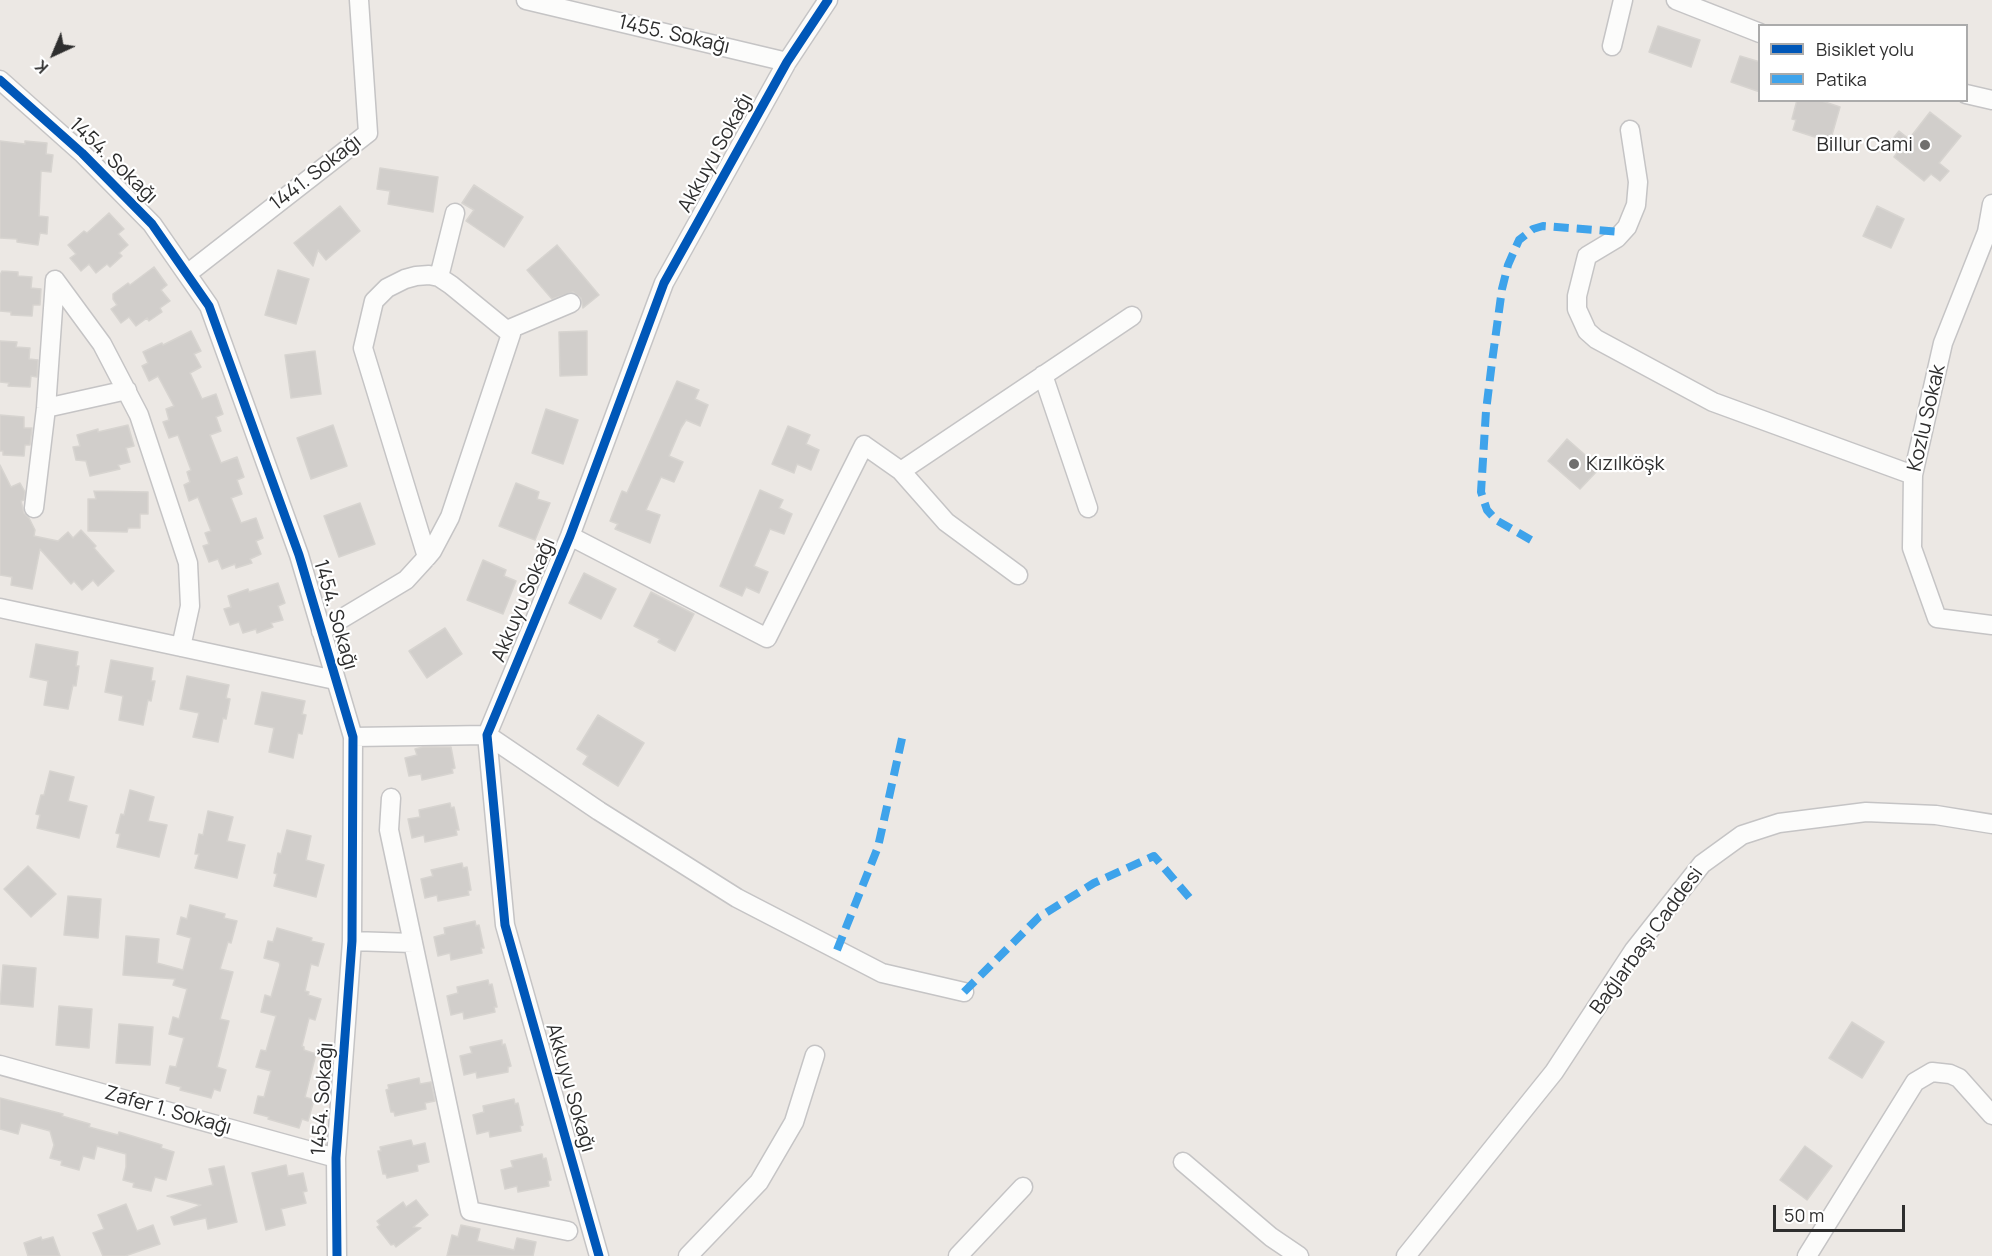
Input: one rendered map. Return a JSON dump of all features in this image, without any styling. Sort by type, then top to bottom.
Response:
[{"type":"street","name":"1441. Sokağı","points":[[187,274],[368,133],[359,0]]},
{"type":"street","name":"1455. Sokağı","points":[[526,0],[787,62]]},
{"type":"street","name":"Akkuyu Sokağı","points":[[599,1256],[505,925],[487,735],[570,536],[664,283],[787,62],[828,0]]},
{"type":"street","points":[[1612,46],[1623,0]]},
{"type":"street","points":[[1676,0],[1758,32]]},
{"type":"street","name":"1454. Sokağı","points":[[0,80],[82,153],[152,224],[209,306],[299,555],[336,680],[352,737],[352,941],[336,1158],[337,1256]]},
{"type":"street","points":[[1968,94],[1992,100]]},
{"type":"street","points":[[1630,130],[1638,182],[1636,205],[1627,227],[1617,238],[1587,256],[1576,296],[1576,309],[1587,331],[1596,339],[1713,402],[1913,475]]},
{"type":"street","name":"Kozlu Sokak","points":[[1992,204],[1990,233],[1943,344],[1913,475],[1912,548],[1937,618],[1992,625]]},
{"type":"street","points":[[439,278],[455,213]]},
{"type":"street","points":[[321,631],[406,580],[427,557],[450,517],[511,334],[451,285],[439,278],[416,276],[387,288],[374,301],[363,348],[427,557]]},
{"type":"street","points":[[34,508],[46,408],[55,280],[102,344],[139,415],[188,563],[190,606],[181,647]]},
{"type":"street","points":[[507,330],[571,303]]},
{"type":"street","points":[[901,471],[1132,316]]},
{"type":"street","points":[[1043,375],[1088,508]]},
{"type":"street","points":[[46,408],[126,390]]},
{"type":"street","points":[[570,536],[767,638],[864,445],[901,471],[946,522],[1018,575]]},
{"type":"street","points":[[0,608],[336,680]]},
{"type":"street","points":[[352,737],[487,735],[599,811],[737,898],[882,973],[964,992]]},
{"type":"street","points":[[391,798],[389,830],[470,1211],[568,1231]]},
{"type":"street","name":"Bağlarbaşı Caddesi","points":[[1406,1256],[1554,1072],[1634,950],[1702,864],[1742,835],[1779,823],[1866,812],[1936,815],[1992,824]]},
{"type":"street","points":[[352,941],[413,943]]},
{"type":"street","points":[[688,1256],[759,1182],[794,1122],[814,1055]]},
{"type":"street","name":"Zafer 1. Sokağı","points":[[0,1065],[336,1158]]},
{"type":"street","points":[[1807,1256],[1915,1082],[1932,1072],[1950,1074],[1959,1078],[1992,1115]]},
{"type":"street","points":[[1183,1162],[1271,1237],[1299,1256]]},
{"type":"street","points":[[958,1256],[1023,1187]]},
{"type":"building","points":[[1658,26],[1700,40],[1691,67],[1649,52]]},
{"type":"building","points":[[1740,56],[1758,61],[1758,91],[1731,82]]},
{"type":"building","points":[[1796,102],[1825,102],[1840,107],[1830,142],[1793,130],[1796,120],[1792,119]]},
{"type":"building","name":"Billur Cami","points":[[1930,112],[1961,136],[1939,163],[1949,171],[1940,181],[1931,174],[1924,181],[1894,157],[1900,149],[1891,141],[1899,131],[1909,139]]},
{"type":"building","points":[[0,141],[25,144],[25,141],[47,143],[46,154],[53,155],[51,172],[41,171],[39,216],[48,217],[47,234],[40,233],[38,245],[17,242],[17,239],[0,238]]},
{"type":"building","points":[[380,168],[438,177],[433,212],[388,204],[390,191],[377,189]]},
{"type":"building","points":[[474,185],[523,217],[504,247],[466,221],[474,210],[462,203]]},
{"type":"building","points":[[340,206],[360,231],[326,260],[318,250],[313,266],[294,243]]},
{"type":"building","points":[[1877,206],[1904,219],[1891,248],[1863,236]]},
{"type":"building","points":[[109,213],[124,229],[118,234],[128,245],[119,253],[122,256],[110,267],[107,264],[96,273],[89,264],[81,271],[70,258],[76,254],[68,245],[84,231],[87,233]]},
{"type":"building","points":[[557,245],[599,295],[583,308],[581,298],[573,292],[552,299],[527,270]]},
{"type":"building","points":[[154,267],[167,285],[161,290],[170,301],[160,308],[162,312],[149,321],[147,318],[136,326],[129,317],[121,323],[111,309],[117,305],[113,294],[128,283],[130,285]]},
{"type":"building","points":[[278,270],[309,279],[296,324],[265,315]]},
{"type":"building","points":[[2,271],[18,272],[18,276],[32,277],[31,288],[41,289],[40,305],[33,305],[32,316],[11,315],[11,312],[0,311]]},
{"type":"building","points":[[191,331],[201,351],[194,354],[201,367],[190,373],[202,399],[216,394],[223,414],[216,417],[221,431],[210,435],[221,463],[237,457],[244,477],[237,480],[242,494],[231,498],[241,523],[256,518],[263,538],[256,541],[261,554],[250,559],[252,563],[236,568],[235,564],[222,569],[218,559],[209,562],[203,546],[209,544],[205,533],[211,531],[198,497],[189,501],[184,485],[190,482],[187,472],[191,470],[178,435],[169,438],[163,422],[169,420],[166,409],[174,406],[158,376],[149,381],[142,366],[148,363],[143,352]]},
{"type":"building","points":[[587,331],[587,375],[560,376],[559,332]]},
{"type":"building","points":[[0,341],[17,342],[16,347],[30,348],[29,359],[38,360],[37,377],[31,376],[30,387],[8,386],[9,383],[0,382]]},
{"type":"building","points":[[315,351],[321,394],[291,398],[285,355]]},
{"type":"building","points":[[677,381],[699,390],[695,399],[708,405],[700,426],[686,420],[681,428],[669,456],[683,462],[674,482],[661,477],[646,510],[660,515],[650,543],[615,529],[618,524],[610,521],[622,491],[627,493]]},
{"type":"building","points":[[546,409],[578,420],[563,464],[532,453]]},
{"type":"building","points":[[0,415],[24,417],[24,428],[32,428],[30,445],[25,445],[24,456],[3,455],[3,451],[0,451]]},
{"type":"building","points":[[128,425],[134,446],[126,448],[130,462],[118,465],[120,469],[90,476],[86,461],[76,460],[73,447],[80,446],[77,435],[98,429],[98,432]]},
{"type":"building","points":[[333,425],[347,466],[311,479],[297,438]]},
{"type":"building","points":[[788,426],[810,435],[806,444],[819,450],[811,470],[797,464],[794,473],[772,464]]},
{"type":"building","name":"Kızılköşk","points":[[1567,439],[1600,468],[1580,489],[1548,461]]},
{"type":"building","points":[[0,465],[11,487],[20,483],[25,492],[24,500],[21,501],[24,513],[35,530],[34,536],[58,541],[68,532],[73,538],[81,530],[96,546],[94,548],[114,571],[98,586],[93,580],[82,590],[74,581],[71,584],[40,549],[32,589],[11,585],[12,577],[0,575]]},
{"type":"building","points":[[516,483],[539,492],[537,499],[550,503],[535,540],[499,526]]},
{"type":"building","points":[[760,490],[783,500],[779,508],[792,514],[784,534],[770,529],[754,566],[768,572],[759,593],[746,587],[742,596],[720,586]]},
{"type":"building","points":[[94,491],[148,492],[148,514],[140,514],[140,528],[128,528],[127,532],[88,531],[88,499],[96,499]]},
{"type":"building","points":[[360,503],[375,544],[339,557],[324,516]]},
{"type":"building","points":[[483,560],[506,570],[504,576],[516,581],[503,614],[467,600]]},
{"type":"building","points":[[584,573],[616,589],[601,619],[569,603]]},
{"type":"building","points":[[278,583],[285,603],[278,606],[283,620],[271,623],[273,627],[257,633],[256,629],[243,633],[239,622],[230,625],[224,609],[231,607],[228,596]]},
{"type":"building","points":[[651,592],[694,614],[675,651],[658,642],[660,639],[634,626]]},
{"type":"building","points":[[445,628],[462,654],[427,678],[409,651]]},
{"type":"building","points":[[36,644],[78,652],[76,666],[79,666],[76,686],[73,685],[68,709],[44,705],[48,681],[30,677]]},
{"type":"building","points":[[111,660],[153,668],[151,681],[155,681],[143,725],[119,720],[123,696],[105,692]]},
{"type":"building","points":[[187,676],[229,685],[226,698],[230,699],[218,742],[193,737],[199,713],[180,709]]},
{"type":"building","points":[[262,692],[305,701],[302,714],[306,715],[302,734],[298,733],[293,758],[269,752],[274,728],[255,724]]},
{"type":"building","points":[[598,715],[644,743],[618,786],[583,764],[588,756],[577,749]]},
{"type":"building","points":[[451,747],[455,768],[452,769],[453,773],[422,780],[421,774],[409,776],[405,758],[417,755],[415,749]]},
{"type":"building","points":[[50,771],[74,777],[68,801],[87,806],[79,838],[37,828],[40,815],[36,814]]},
{"type":"building","points":[[130,790],[154,797],[148,821],[167,825],[159,857],[117,847],[120,834],[116,833],[121,814],[124,815]]},
{"type":"building","points":[[450,803],[451,808],[454,807],[459,830],[456,830],[457,835],[425,842],[424,835],[412,838],[408,819],[420,817],[419,810]]},
{"type":"building","points":[[208,811],[233,817],[227,841],[245,845],[237,878],[195,868],[199,854],[195,854],[199,834],[203,835]]},
{"type":"building","points":[[287,830],[311,836],[306,860],[324,865],[316,897],[274,886],[278,853],[281,854]]},
{"type":"building","points":[[462,863],[463,868],[467,867],[471,890],[468,891],[469,895],[438,901],[437,895],[425,898],[421,879],[433,876],[431,870]]},
{"type":"building","points":[[28,866],[56,894],[31,917],[4,889]]},
{"type":"building","points":[[68,896],[101,899],[98,938],[64,935]]},
{"type":"building","points":[[190,905],[225,914],[224,918],[237,921],[220,969],[233,972],[220,1019],[229,1021],[217,1067],[226,1070],[220,1091],[214,1089],[211,1098],[180,1090],[181,1087],[166,1083],[170,1066],[176,1067],[184,1038],[169,1034],[173,1017],[179,1019],[187,989],[173,985],[175,979],[123,975],[126,936],[159,939],[157,963],[183,970],[191,938],[177,934],[181,917],[187,919]]},
{"type":"building","points":[[475,921],[476,926],[479,925],[484,948],[481,948],[482,953],[451,960],[450,953],[438,956],[434,937],[445,934],[444,928]]},
{"type":"building","points":[[277,928],[312,938],[311,941],[324,944],[318,966],[311,964],[305,991],[309,992],[308,995],[321,999],[315,1020],[309,1018],[302,1046],[304,1050],[316,1054],[305,1097],[314,1100],[308,1121],[302,1119],[299,1128],[254,1113],[258,1096],[264,1097],[271,1071],[256,1067],[261,1050],[266,1051],[276,1016],[261,1012],[265,995],[271,997],[280,965],[279,962],[264,958],[268,941],[273,942]]},
{"type":"building","points":[[3,965],[36,968],[33,1007],[0,1004]]},
{"type":"building","points":[[488,980],[489,985],[492,984],[497,1007],[494,1007],[495,1012],[464,1019],[463,1012],[451,1015],[447,996],[458,993],[457,987]]},
{"type":"building","points":[[59,1006],[92,1009],[89,1048],[56,1045]]},
{"type":"building","points":[[1852,1022],[1884,1042],[1862,1078],[1829,1058]]},
{"type":"building","points":[[119,1024],[153,1027],[150,1065],[116,1063]]},
{"type":"building","points":[[502,1040],[511,1066],[508,1067],[508,1072],[477,1078],[476,1072],[464,1075],[460,1056],[472,1053],[470,1047]]},
{"type":"building","points":[[419,1078],[420,1084],[431,1082],[435,1101],[425,1103],[426,1109],[395,1116],[394,1112],[391,1112],[386,1090],[389,1089],[388,1085]]},
{"type":"building","points":[[0,1098],[63,1114],[62,1116],[90,1124],[89,1127],[118,1135],[119,1132],[162,1145],[161,1148],[174,1152],[166,1180],[155,1177],[151,1191],[133,1187],[134,1183],[123,1180],[126,1154],[97,1146],[94,1159],[83,1156],[79,1170],[61,1165],[62,1161],[50,1158],[54,1145],[50,1131],[21,1123],[18,1134],[0,1129]]},
{"type":"building","points":[[514,1099],[515,1104],[518,1103],[523,1125],[520,1126],[521,1131],[490,1137],[489,1131],[477,1134],[473,1115],[484,1112],[483,1106]]},
{"type":"building","points":[[411,1140],[413,1146],[425,1143],[429,1162],[417,1165],[418,1171],[387,1178],[386,1174],[383,1174],[378,1151],[381,1151],[380,1147]]},
{"type":"building","points":[[1805,1146],[1832,1166],[1807,1200],[1780,1180]]},
{"type":"building","points":[[542,1154],[543,1159],[546,1158],[551,1180],[548,1181],[549,1186],[518,1192],[517,1186],[505,1189],[501,1170],[513,1167],[511,1161]]},
{"type":"building","points":[[286,1165],[288,1176],[303,1173],[307,1191],[303,1192],[306,1203],[281,1209],[285,1225],[266,1230],[252,1173]]},
{"type":"building","points":[[224,1166],[237,1222],[208,1229],[206,1218],[174,1225],[171,1217],[201,1205],[167,1196],[213,1185],[209,1169]]},
{"type":"building","points":[[416,1200],[428,1215],[413,1227],[421,1228],[396,1247],[394,1244],[391,1245],[377,1227],[380,1225],[377,1221],[403,1202],[406,1207]]},
{"type":"building","points":[[126,1204],[137,1231],[153,1225],[160,1244],[125,1256],[103,1256],[93,1233],[104,1229],[98,1215]]},
{"type":"building","points":[[461,1225],[480,1229],[477,1241],[514,1250],[517,1238],[536,1242],[533,1256],[447,1256],[452,1235],[458,1237]]},
{"type":"building","points":[[41,1237],[42,1240],[53,1237],[60,1256],[28,1256],[24,1243]]},
{"type":"marked path","points":[[1531,540],[1496,520],[1487,510],[1481,492],[1486,411],[1502,289],[1508,265],[1519,240],[1533,229],[1543,226],[1622,232]]},
{"type":"marked path","points":[[837,950],[878,847],[903,734]]},
{"type":"marked path","points":[[964,992],[1039,917],[1094,883],[1154,856],[1194,903]]},
{"type":"cycle path","points":[[599,1256],[505,925],[487,735],[570,536],[664,283],[787,62],[828,0]]},
{"type":"cycle path","points":[[0,80],[82,153],[152,224],[209,306],[299,555],[353,737],[352,941],[336,1158],[337,1256]]},
{"type":"place","name":"Billur Cami","points":[[1925,145]]},
{"type":"place","name":"Kızılköşk","points":[[1574,464]]}]
